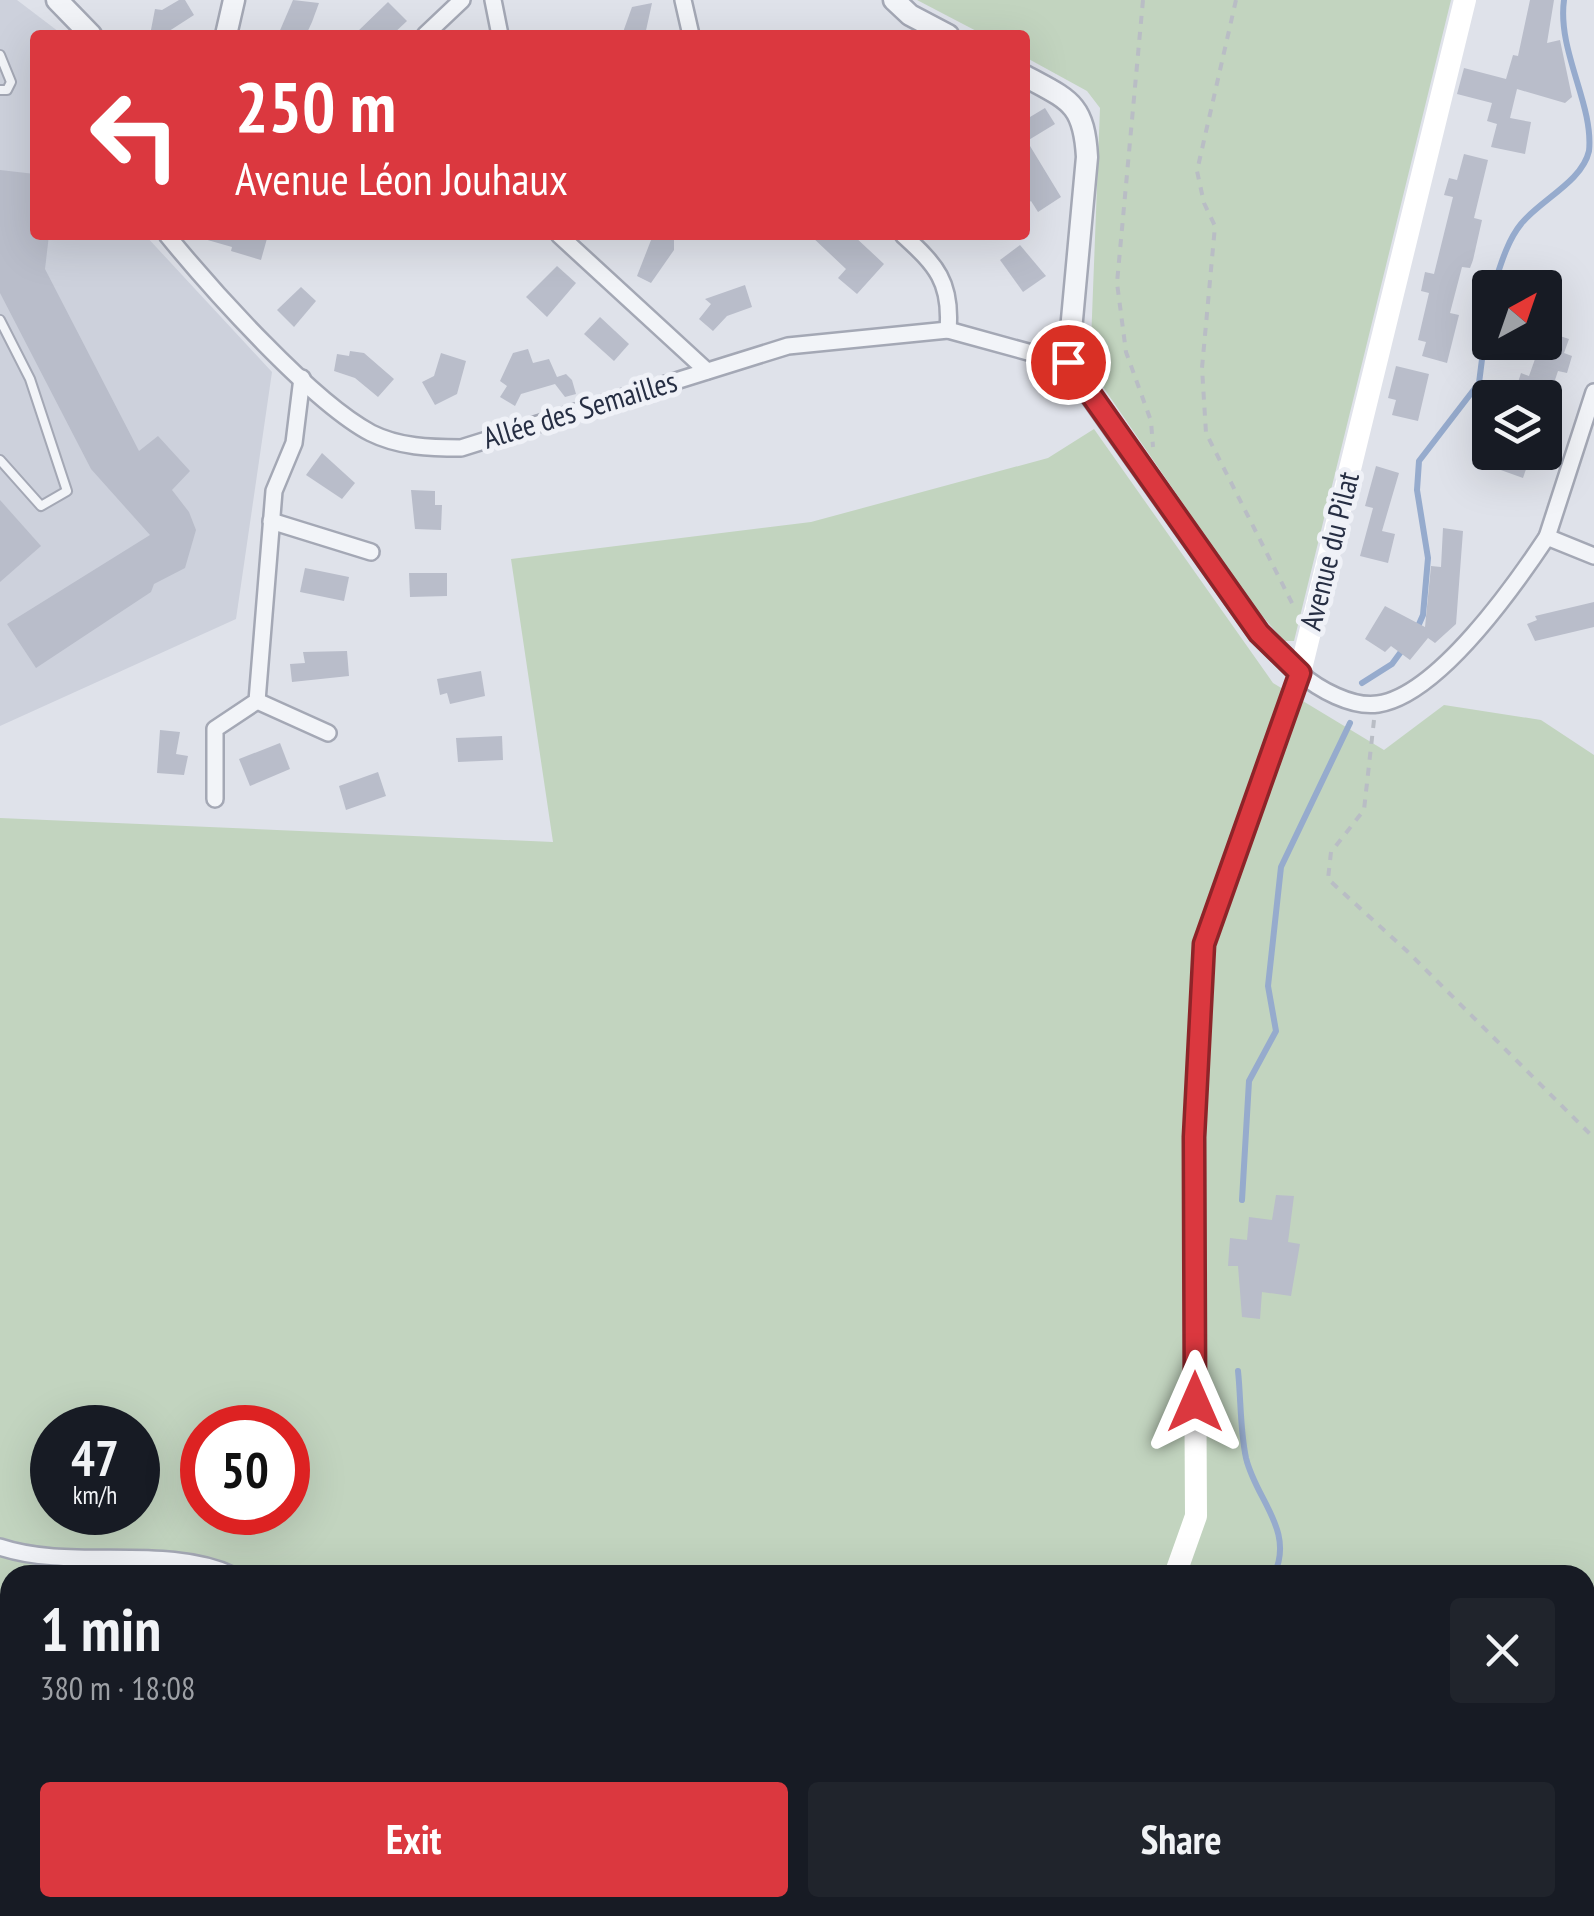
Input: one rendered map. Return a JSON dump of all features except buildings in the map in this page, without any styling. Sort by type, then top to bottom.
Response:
[{"type":"main road","name":"Avenue du Pilat","points":[[1179,1565],[1196,1516],[1194,1137],[1204,944],[1300,673],[1465,0]]},
{"type":"street","points":[[57,0],[86,30]]},
{"type":"street","points":[[227,30],[234,0]]},
{"type":"street","points":[[430,30],[462,0]]},
{"type":"street","points":[[493,0],[499,30]]},
{"type":"street","points":[[683,0],[691,30]]},
{"type":"street","points":[[894,0],[910,16],[938,30]]},
{"type":"street","points":[[1030,79],[1072,102],[1085,127],[1087,157],[1068,362],[1259,633],[1318,688],[1376,705],[1410,691],[1460,648],[1506,596],[1547,537],[1594,392]]},
{"type":"street","name":"Allée des Semailles","points":[[172,240],[302,378],[348,420],[374,435],[428,448],[461,448],[788,346],[948,330],[1068,362]]},
{"type":"street","points":[[565,240],[707,371]]},
{"type":"street","points":[[909,240],[935,264],[943,281],[948,330]]},
{"type":"street","points":[[257,701],[274,490],[294,443],[302,378]]},
{"type":"street","points":[[272,521],[371,552]]},
{"type":"street","points":[[1547,537],[1594,556]]},
{"type":"street","points":[[257,701],[328,732]]},
{"type":"street","points":[[215,799],[214,729],[257,701]]},
{"type":"street","points":[[0,1547],[108,1561],[211,1565]]},
{"type":"lane","points":[[0,56],[11,82],[7,90],[0,90]]},
{"type":"lane","points":[[0,320],[30,379],[67,491],[41,506],[0,460]]},
{"type":"path","points":[[1143,0],[1118,283],[1126,352],[1150,421],[1156,486]]},
{"type":"path","points":[[1236,0],[1197,172],[1204,203],[1215,226],[1202,368],[1206,433],[1287,598],[1300,616],[1313,620]]},
{"type":"path","points":[[1376,705],[1364,810],[1331,852],[1328,879],[1594,1138]]},
{"type":"shaded area","points":[[0,0],[17,0],[56,30],[30,30],[30,240],[150,240],[272,372],[236,619],[0,726]]},
{"type":"green space","points":[[917,0],[1451,0],[1294,641],[1284,641],[1252,604],[1090,368],[1100,108],[1087,91],[1030,60],[1030,30],[974,30]]},
{"type":"green space","points":[[1094,429],[1273,683],[1384,750],[1444,705],[1541,720],[1594,755],[1594,1565],[0,1565],[0,818],[553,842],[511,559],[811,522],[1048,458]]},
{"type":"waterway","points":[[1499,270],[1516,231],[1578,172],[1589,151],[1586,115],[1566,39],[1564,0]]},
{"type":"waterway","points":[[1416,631],[1423,615],[1428,558],[1417,490],[1419,461],[1479,383],[1482,360]]},
{"type":"waterway","points":[[1362,683],[1392,664],[1403,649]]},
{"type":"waterway","points":[[1242,1200],[1249,1081],[1276,1031],[1268,986],[1281,867],[1350,723]]},
{"type":"waterway","points":[[1238,1371],[1246,1458],[1277,1529],[1277,1565]]},
{"type":"route","points":[[1068,362],[1259,633],[1300,673],[1204,944],[1194,1137],[1195,1402]]}]
